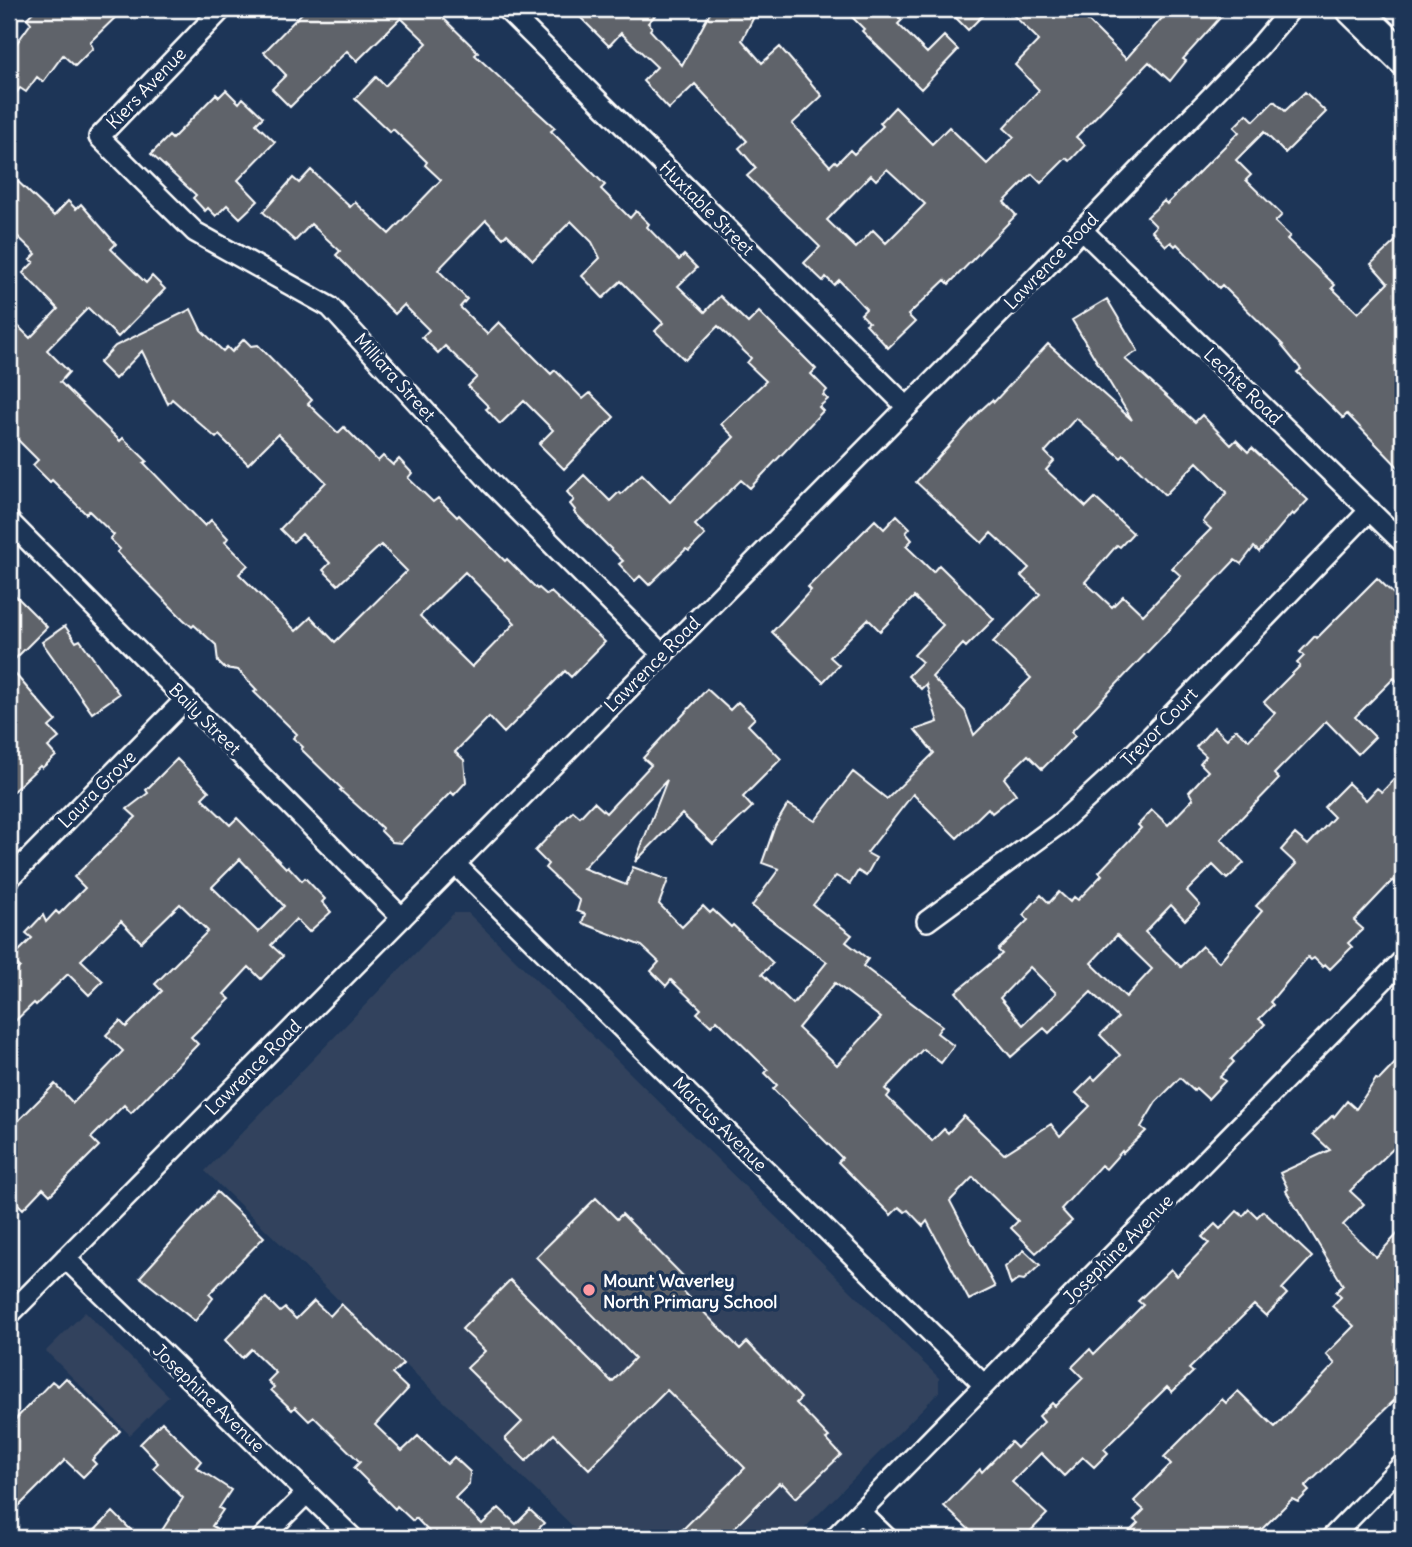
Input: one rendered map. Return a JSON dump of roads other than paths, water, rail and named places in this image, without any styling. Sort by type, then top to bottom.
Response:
[{"type":"main road","points":[[1353,9],[1403,58]]},
{"type":"street","name":"Kiers Avenue","points":[[99,137],[222,9]]},
{"type":"street","name":"Huxtable Street","points":[[506,9],[908,407]]},
{"type":"street","name":"Lawrence Road","points":[[9,1315],[1082,230],[1259,47],[1291,9]]},
{"type":"street","name":"Milliara Street","points":[[99,137],[195,232],[330,307],[491,483],[662,654]]},
{"type":"street","name":"Lechte Road","points":[[1082,230],[1403,543]]},
{"type":"street","name":"Trevor Court","points":[[927,921],[1059,824],[1119,769],[1370,510]]},
{"type":"street","name":"Baily Street","points":[[9,520],[401,918]]},
{"type":"street","name":"Laura Grove","points":[[9,879],[186,699]]},
{"type":"street","name":"Marcus Avenue","points":[[455,864],[984,1385]]},
{"type":"street","name":"Josephine Avenue","points":[[834,1538],[1403,960]]},
{"type":"street","name":"Josephine Avenue","points":[[65,1258],[353,1538]]},
{"type":"street","points":[[1331,1538],[1403,1464]]},
{"type":"street","points":[[262,1538],[307,1493]]},
{"type":"street","points":[[860,1512],[887,1538]]},
{"type":"place","name":"Mount Waverley North Primary School","points":[[589,1290]]}]
